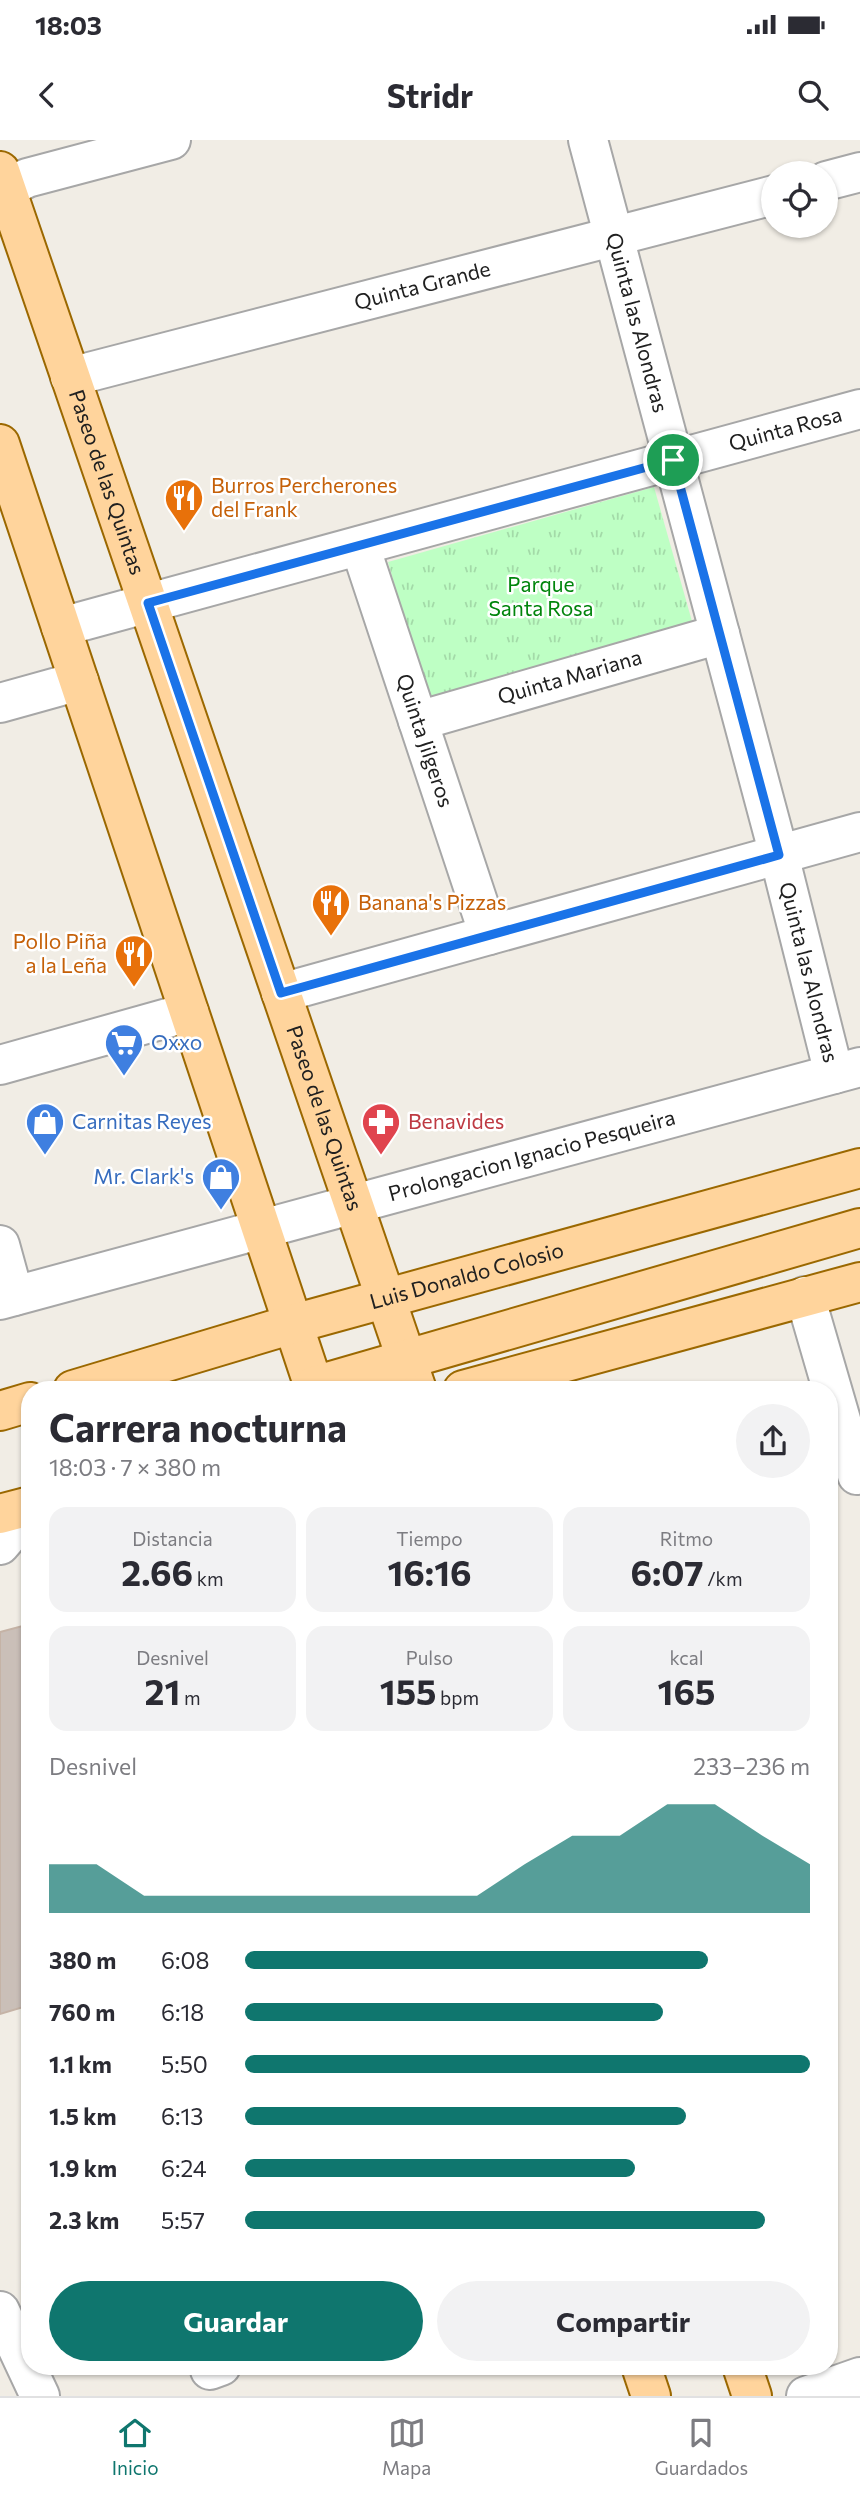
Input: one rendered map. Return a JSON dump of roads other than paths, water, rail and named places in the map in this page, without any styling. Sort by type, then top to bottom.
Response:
[{"type":"main road","name":"Paseo de las Quintas","points":[[2,184],[411,1374]]},
{"type":"main road","points":[[2,456],[312,1381]]},
{"type":"main road","name":"Luis Donaldo Colosio","points":[[103,1381],[385,1298],[860,1168]]},
{"type":"main road","points":[[362,1381],[411,1374],[860,1228]]},
{"type":"main road","points":[[496,1381],[860,1282]]},
{"type":"main road","points":[[0,1411],[21,1405]]},
{"type":"main road","points":[[0,1514],[21,1510]]},
{"type":"main road","points":[[644,2375],[651,2396]]},
{"type":"main road","points":[[746,2375],[752,2396]]},
{"type":"street","points":[[2,184],[171,140]]},
{"type":"street","name":"Quinta las Alondras","points":[[588,140],[779,855],[847,1070]]},
{"type":"street","points":[[838,178],[860,172]]},
{"type":"street","name":"Quinta Grande","points":[[70,377],[761,198]]},
{"type":"street","name":"Quinta Rosa","points":[[61,627],[860,409]]},
{"type":"street","name":"Quinta Jilgeros","points":[[360,546],[489,935]]},
{"type":"street","name":"Quinta Mariana","points":[[418,720],[720,634]]},
{"type":"street","points":[[0,703],[79,681]]},
{"type":"street","points":[[281,993],[860,832]]},
{"type":"street","points":[[0,1065],[189,1012]]},
{"type":"street","name":"Prolongacion Ignacio Pesqueira","points":[[7,1298],[847,1070]]},
{"type":"street","points":[[0,1245],[7,1298]]},
{"type":"street","points":[[805,1296],[829,1381]]},
{"type":"street","points":[[838,1412],[856,1475]]},
{"type":"street","points":[[0,1545],[21,1519]]},
{"type":"street","points":[[0,2311],[21,2371]]},
{"type":"street","points":[[806,2396],[860,2377]]},
{"type":"place","name":"Burros Percherones del Frank","points":[[184,532]]},
{"type":"place","name":"Banana's Pizzas","points":[[331,937]]},
{"type":"place","name":"Pollo Piña a la Leña","points":[[134,988]]},
{"type":"place","name":"Oxxo","points":[[124,1077]]},
{"type":"place","name":"Carnitas Reyes","points":[[45,1156]]},
{"type":"place","name":"Benavides","points":[[381,1156]]},
{"type":"place","name":"Mr. Clark's","points":[[221,1211]]},
{"type":"park label","name":"Parque Santa Rosa","points":[[541,597]]}]
